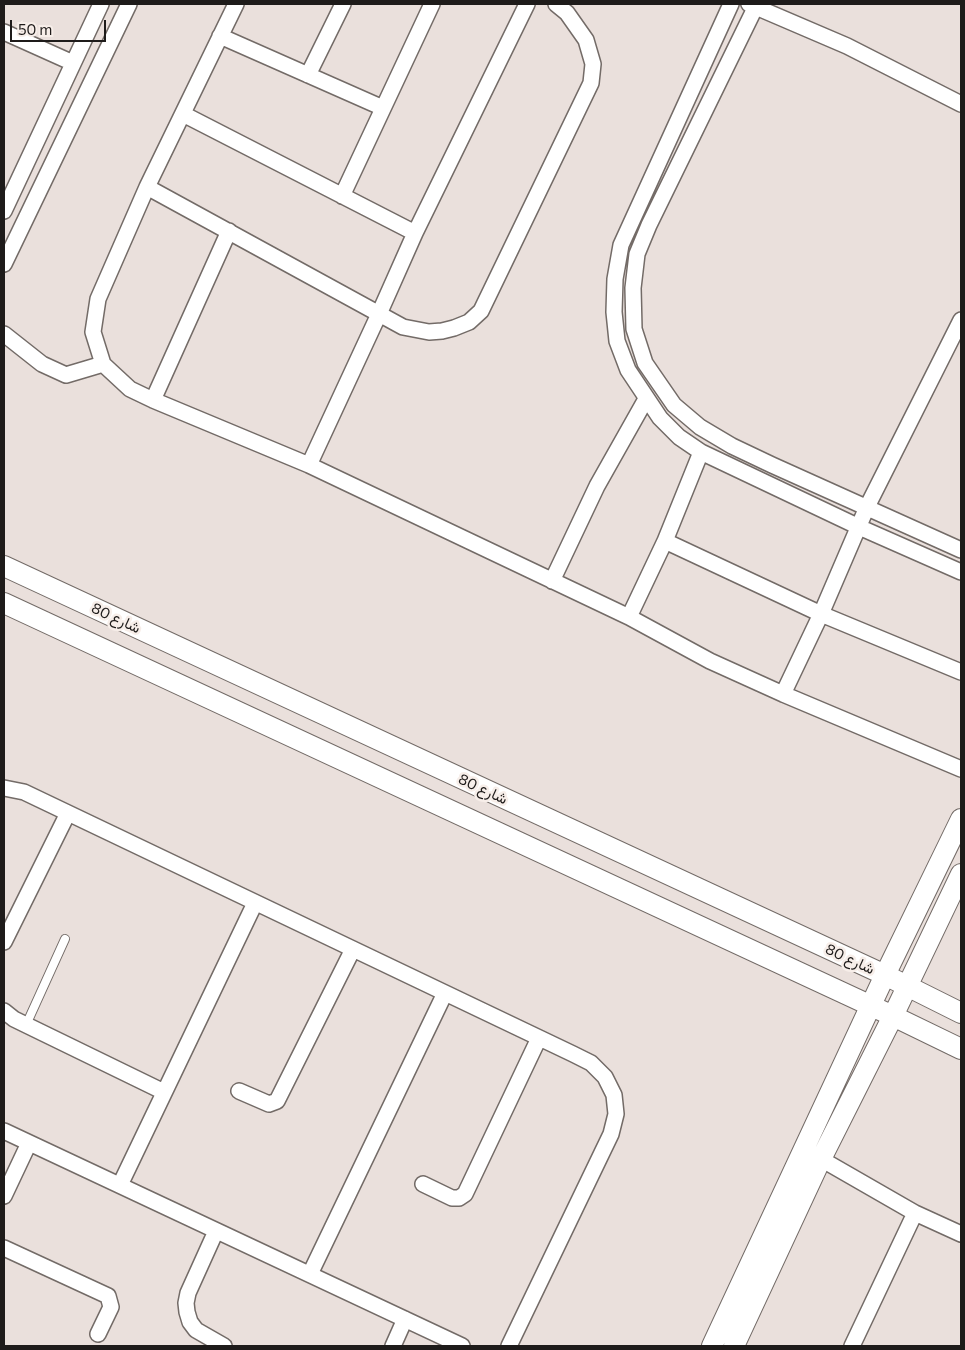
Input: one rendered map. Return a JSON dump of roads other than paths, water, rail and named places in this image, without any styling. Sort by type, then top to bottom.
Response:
[{"type":"street","points":[[4,211],[101,4]]},
{"type":"street","points":[[4,264],[129,4]]},
{"type":"street","points":[[236,4],[147,187],[98,298],[93,332],[102,364],[130,388],[152,400],[309,465],[629,617],[710,660],[783,694],[961,769]]},
{"type":"street","points":[[308,75],[342,4]]},
{"type":"street","points":[[342,196],[432,4]]},
{"type":"street","points":[[309,465],[415,233],[528,4]]},
{"type":"street","points":[[147,187],[403,327],[417,331],[442,332],[469,322],[481,311],[591,82],[593,64],[586,40],[567,13],[556,4]]},
{"type":"street","points":[[731,4],[621,245],[615,279],[614,312],[616,341],[628,370],[660,418],[679,437],[701,452],[859,527],[961,572]]},
{"type":"street","points":[[961,104],[847,46],[754,5],[649,225],[637,254],[633,288],[634,329],[645,363],[674,405],[700,427],[756,458],[961,550]]},
{"type":"street","points":[[4,32],[73,63]]},
{"type":"street","points":[[220,36],[383,108]]},
{"type":"street","points":[[183,114],[415,233]]},
{"type":"street","points":[[152,400],[228,231]]},
{"type":"street","points":[[783,694],[821,614],[867,507],[961,320]]},
{"type":"street","points":[[4,334],[42,364],[66,375],[102,364]]},
{"type":"street","points":[[552,581],[597,486],[646,399]]},
{"type":"street","points":[[629,617],[665,541],[701,452]]},
{"type":"street","points":[[665,541],[821,614],[961,672]]},
{"type":"street","name":"شارع 80","points":[[4,566],[885,975],[961,1013]]},
{"type":"street","points":[[4,604],[894,1016],[961,1049]]},
{"type":"street","points":[[4,788],[24,792],[591,1063],[605,1077],[614,1095],[616,1114],[611,1134],[509,1346]]},
{"type":"street","points":[[4,942],[68,813]]},
{"type":"street","points":[[712,1346],[885,975],[961,819]]},
{"type":"street","points":[[734,1346],[821,1159],[894,1016],[906,987],[961,874]]},
{"type":"street","points":[[120,1185],[255,902]]},
{"type":"street","points":[[239,1090],[269,1104],[277,1101],[353,949]]},
{"type":"street","points":[[310,1274],[445,993]]},
{"type":"street","points":[[4,1010],[14,1019],[164,1092]]},
{"type":"street","points":[[423,1184],[452,1198],[459,1198],[465,1194],[539,1038]]},
{"type":"street","points":[[4,1131],[462,1346]]},
{"type":"street","points":[[4,1196],[29,1143]]},
{"type":"street","points":[[821,1159],[915,1213],[961,1234]]},
{"type":"street","points":[[852,1346],[915,1213]]},
{"type":"street","points":[[216,1231],[188,1293],[186,1303],[190,1322],[196,1330],[224,1346]]},
{"type":"street","points":[[4,1248],[108,1296],[111,1307],[98,1334]]},
{"type":"street","points":[[393,1346],[405,1320]]},
{"type":"lane","points":[[26,1024],[65,939]]}]
